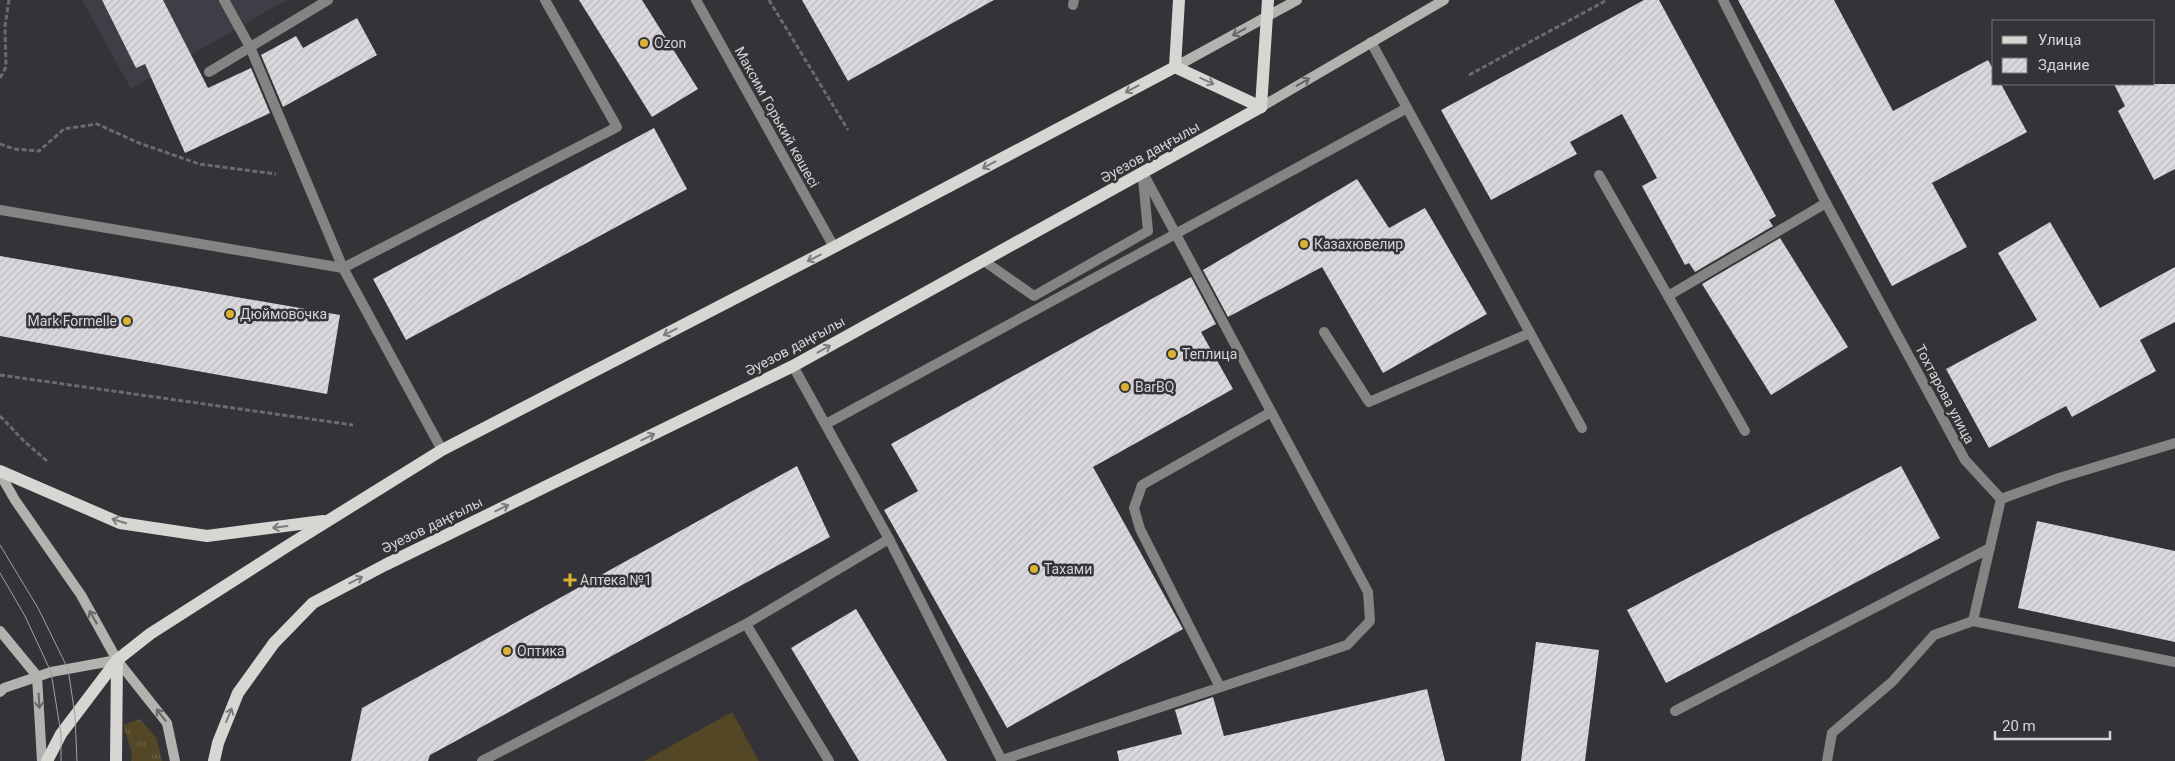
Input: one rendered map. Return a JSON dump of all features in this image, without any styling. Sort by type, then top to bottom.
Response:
[{"type":"main road","points":[[1175,67],[1179,0]]},
{"type":"main road","points":[[1175,67],[1261,107],[1268,0]]},
{"type":"main road","points":[[47,761],[60,734],[118,660],[150,634],[442,450],[834,248],[1297,0]]},
{"type":"main road","name":"Әуезов даңғылы","points":[[214,761],[218,743],[238,693],[274,643],[313,602],[793,366],[1261,107],[1444,0]]},
{"type":"main road","points":[[0,473],[120,523],[207,536],[328,521]]},
{"type":"main road","points":[[0,473],[15,500],[81,595],[118,660],[167,723],[175,761]]},
{"type":"main road","points":[[0,631],[37,676],[42,761]]},
{"type":"main road","points":[[0,692],[4,688],[37,676],[118,660]]},
{"type":"main road","points":[[116,761],[118,660]]},
{"type":"street","points":[[224,0],[250,47],[343,268],[442,450]]},
{"type":"street","points":[[209,72],[328,0]]},
{"type":"street","points":[[0,210],[343,268],[617,127],[545,0]]},
{"type":"street","name":"Максим Горький көшесі","points":[[696,0],[834,248]]},
{"type":"street","name":"Тохтарова улица","points":[[1722,0],[1826,203],[1965,460],[2001,499]]},
{"type":"street","points":[[1371,42],[1582,428]]},
{"type":"street","points":[[826,424],[1407,108]]},
{"type":"street","points":[[793,366],[889,539],[1002,761],[1347,645],[1370,621],[1368,592],[1142,173]]},
{"type":"street","points":[[984,260],[1034,296],[1148,231],[1142,173]]},
{"type":"street","points":[[1599,175],[1745,431]]},
{"type":"street","points":[[1668,296],[1826,203]]},
{"type":"street","points":[[1324,332],[1368,402],[1530,333]]},
{"type":"street","points":[[1220,688],[1140,529],[1134,508],[1142,485],[1271,412]]},
{"type":"street","points":[[1973,621],[2001,499],[2059,478],[2175,443]]},
{"type":"street","points":[[482,761],[746,624],[889,539]]},
{"type":"street","points":[[1675,711],[1990,548]]},
{"type":"street","points":[[1827,761],[1832,733],[1892,682],[1934,635],[1973,621],[2175,662]]},
{"type":"street","points":[[746,624],[829,761]]},
{"type":"path","points":[[0,78],[6,67],[5,26],[9,0]]},
{"type":"path","points":[[769,0],[848,130]]},
{"type":"path","points":[[1469,75],[1607,0]]},
{"type":"path","points":[[0,144],[14,149],[38,151],[64,129],[97,124],[139,143],[198,164],[290,176],[307,182]]},
{"type":"path","points":[[0,375],[353,425]]},
{"type":"path","points":[[0,416],[25,442],[52,465]]},
{"type":"shaded area","points":[[82,0],[287,0],[131,89]]},
{"type":"green space","points":[[732,712],[759,761],[644,761]]},
{"type":"green space","points":[[140,719],[157,739],[162,761],[131,761],[132,753],[123,725]]},
{"type":"building","points":[[102,0],[163,0],[208,88],[251,68],[270,113],[185,153],[145,64],[136,68]]},
{"type":"building","points":[[579,0],[642,0],[698,89],[652,117]]},
{"type":"building","points":[[802,0],[994,0],[848,81]]},
{"type":"building","points":[[1644,0],[1659,0],[1776,216],[1769,220],[1773,226],[1695,272],[1689,263],[1685,265],[1642,186],[1657,178],[1622,114],[1570,142],[1577,154],[1491,200],[1441,110]]},
{"type":"building","points":[[1738,0],[1834,0],[1893,111],[1988,60],[1992,67],[1992,85],[2002,85],[2027,132],[1932,183],[1967,247],[1892,286]]},
{"type":"building","points":[[357,18],[377,55],[283,107],[261,55],[296,36],[303,48]]},
{"type":"building","points":[[2175,84],[2175,169],[2154,180],[2118,111],[2125,106],[2114,85]]},
{"type":"building","points":[[654,128],[687,189],[406,340],[373,279]]},
{"type":"building","points":[[1357,179],[1389,228],[1425,208],[1487,314],[1383,373],[1322,267],[1228,317],[1203,270]]},
{"type":"building","points":[[2050,222],[2100,308],[2175,267],[2175,322],[2140,340],[2156,371],[2072,417],[2066,406],[1989,448],[1946,369],[2037,320],[1998,253]]},
{"type":"building","points":[[1780,238],[1848,347],[1771,395],[1702,284]]},
{"type":"building","points":[[0,256],[340,315],[327,394],[0,336]]},
{"type":"building","name":"Тахами","points":[[1191,277],[1216,324],[1201,332],[1233,389],[1093,467],[1183,629],[1007,728],[884,510],[918,491],[891,444]]},
{"type":"building","points":[[797,466],[830,537],[430,755],[428,761],[351,761],[362,708]]},
{"type":"building","points":[[1901,466],[1940,538],[1666,683],[1627,610]]},
{"type":"building","points":[[2037,521],[2175,551],[2175,642],[2018,608]]},
{"type":"building","points":[[856,609],[947,761],[859,761],[791,648]]},
{"type":"building","points":[[1536,642],[1599,650],[1585,761],[1521,761]]},
{"type":"building","points":[[1427,689],[1445,761],[1119,761],[1117,751],[1182,734],[1175,710],[1213,697],[1224,736]]},
{"type":"tram line","points":[[0,545],[38,608],[68,669],[75,715],[77,761]]},
{"type":"tram line","points":[[0,573],[25,616],[51,672],[61,734],[61,761]]},
{"type":"place","name":"Ozon","points":[[644,43]]},
{"type":"place","name":"Казахювелир","points":[[1304,244]]},
{"type":"place","name":"Дюймовочка","points":[[230,314]]},
{"type":"place","name":"Mark Formelle","points":[[127,321]]},
{"type":"place","name":"Теплица","points":[[1172,354]]},
{"type":"place","name":"BarBQ","points":[[1125,387]]},
{"type":"place","name":"Тахами","points":[[1034,569]]},
{"type":"place","name":"Аптека №1","points":[[570,580]]},
{"type":"place","name":"Оптика","points":[[507,651]]}]
